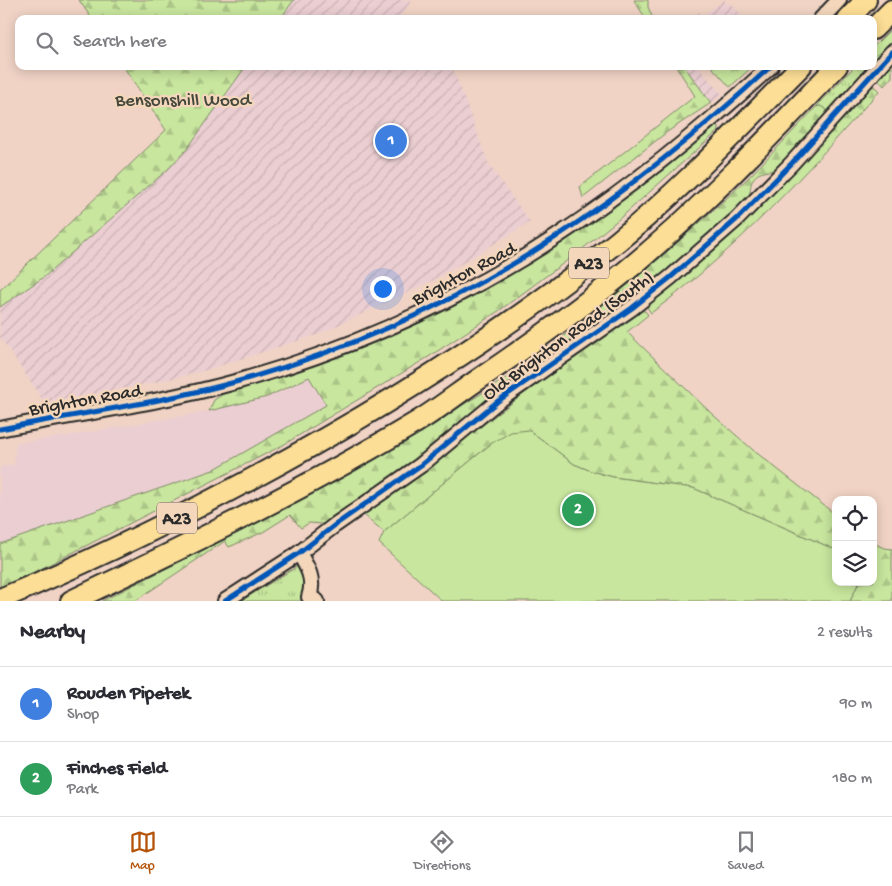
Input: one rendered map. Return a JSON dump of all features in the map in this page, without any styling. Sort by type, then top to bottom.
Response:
[{"type":"highway","points":[[852,15],[866,0]]},
{"type":"highway","points":[[877,25],[892,10]]},
{"type":"highway","name":"A23","points":[[0,599],[30,587],[173,520],[292,458],[405,392],[520,316],[618,241],[710,158],[797,70]]},
{"type":"highway","name":"A23","points":[[71,601],[181,549],[308,483],[420,419],[537,340],[636,263],[684,221],[729,179],[834,70]]},
{"type":"street","points":[[825,15],[839,0]]},
{"type":"street","name":"Old Brighton Road (South)","points":[[877,69],[892,52]]},
{"type":"street","name":"Brighton Road","points":[[0,429],[111,410],[238,381],[328,352],[435,306],[499,272],[582,219],[685,142],[766,70]]},
{"type":"street","name":"Old Brighton Road (South)","points":[[225,601],[299,553],[421,465],[498,402],[632,308],[671,277],[737,219],[815,138],[876,70]]},
{"type":"street","points":[[299,553],[311,575],[311,600]]},
{"type":"shaded area","points":[[294,0],[412,0],[401,15],[283,15]]},
{"type":"shaded area","points":[[724,0],[728,5],[730,3],[741,15],[704,15]]},
{"type":"shaded area","points":[[243,70],[453,70],[489,165],[530,222],[436,279],[319,334],[203,371],[152,383],[45,403],[0,337],[0,307],[44,277],[167,170],[187,149]]},
{"type":"shaded area","points":[[687,70],[701,70],[722,94],[711,103]]},
{"type":"shaded area","points":[[310,377],[326,406],[218,468],[0,544],[0,467],[14,465],[16,443],[209,411],[273,395]]},
{"type":"green space","points":[[79,0],[294,0],[283,15],[89,15]]},
{"type":"green space","points":[[634,0],[648,0],[648,7],[651,15],[643,15]]},
{"type":"green space","points":[[892,28],[892,45],[877,61],[877,43]]},
{"type":"green space","points":[[892,62],[892,77],[884,86],[878,79]]},
{"type":"green space","name":"Bensonshill Wood","points":[[126,70],[243,70],[187,149],[167,170],[44,277],[0,307],[0,290],[166,130]]},
{"type":"green space","points":[[679,70],[687,70],[711,103],[667,132],[583,198],[580,187],[695,96]]},
{"type":"green space","points":[[715,70],[749,70],[730,87]]},
{"type":"green space","points":[[851,70],[868,70],[828,115],[820,106],[816,107]]},
{"type":"green space","points":[[871,87],[875,87],[879,91],[826,151],[771,208],[713,263],[651,313],[647,307],[649,304],[692,270],[756,212]]},
{"type":"green space","points":[[820,106],[826,109],[828,115],[780,168],[766,171],[753,179],[749,199],[670,273],[419,460],[340,516],[323,524],[309,523],[301,528],[290,515],[263,532],[229,547],[225,541],[135,601],[102,601],[319,489],[404,441],[509,376],[601,307],[690,232],[746,180],[816,107]]},
{"type":"green space","points":[[717,126],[719,128],[718,131],[626,213],[580,251],[500,310],[430,356],[283,445],[17,581],[0,587],[0,544],[213,470],[326,405],[309,377],[267,397],[209,411],[214,400],[229,390],[306,368],[354,349],[501,276]]},
{"type":"green space","points":[[638,311],[645,311],[648,315],[627,332],[712,414],[753,450],[832,512],[832,548],[693,488],[613,477],[591,471],[574,464],[529,430],[492,443],[384,532],[363,514],[542,380]]},
{"type":"green space","points":[[529,430],[574,464],[591,471],[613,477],[693,488],[832,548],[832,586],[857,586],[850,601],[442,601],[379,543],[384,532],[492,443],[511,432]]},
{"type":"green space","points":[[877,545],[892,549],[892,601],[850,601],[857,586],[877,586]]},
{"type":"green space","points":[[298,566],[302,569],[305,578],[305,587],[300,601],[241,601]]},
{"type":"cycle path","points":[[877,69],[892,52]]},
{"type":"cycle path","points":[[0,429],[150,402],[210,389],[322,354],[403,321],[481,282],[585,218],[667,156],[767,70]]},
{"type":"cycle path","points":[[225,601],[299,553],[335,525],[421,465],[498,401],[632,308],[671,277],[737,219],[792,163],[876,70]]},
{"type":"place","name":"Rouden Pipetek","points":[[391,141]]},
{"type":"place","name":"Finches Field","points":[[578,510]]}]
